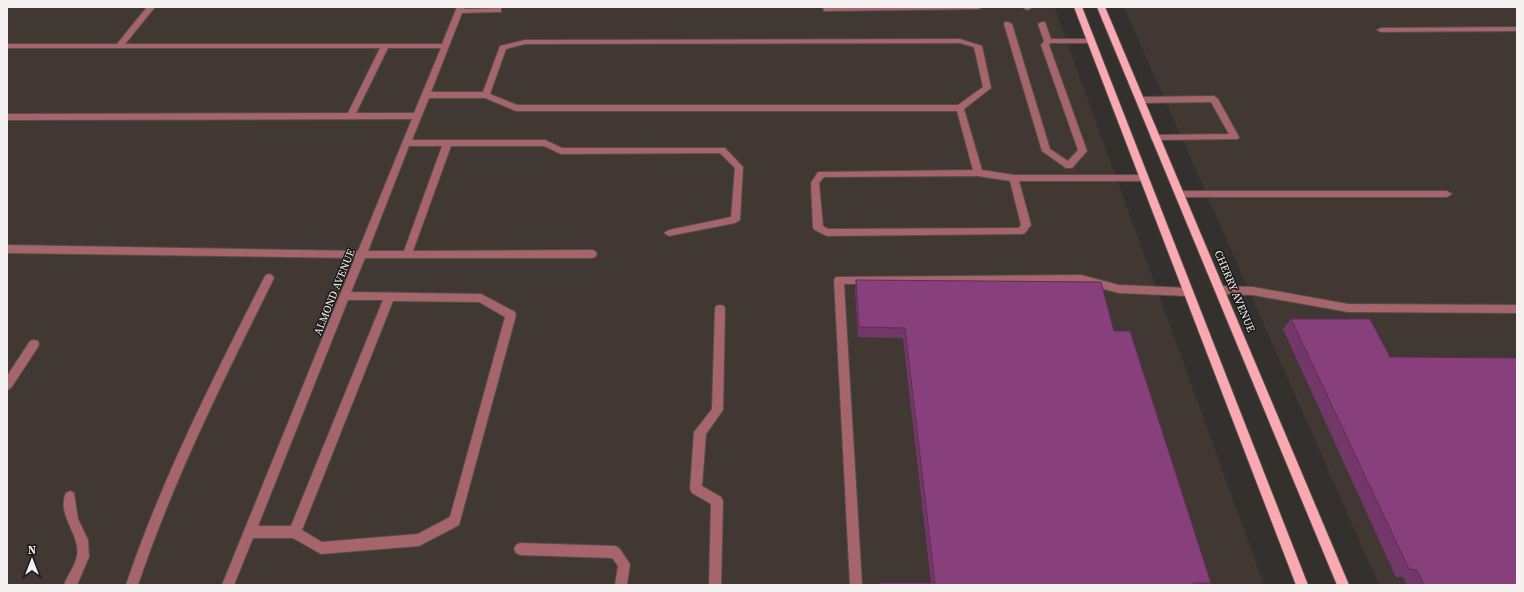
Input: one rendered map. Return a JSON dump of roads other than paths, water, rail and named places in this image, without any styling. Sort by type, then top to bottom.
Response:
[{"type":"main road","points":[[1078,7],[1302,585]]},
{"type":"main road","name":"CHERRY AVENUE","points":[[1101,7],[1155,138],[1221,290],[1343,585]]},
{"type":"street","points":[[120,46],[151,7]]},
{"type":"street","points":[[827,7],[827,9],[979,7]]},
{"type":"street","points":[[461,9],[498,10]]},
{"type":"street","name":"ALMOND AVENUE","points":[[228,585],[461,9]]},
{"type":"street","points":[[1008,24],[1046,151],[1069,166],[1073,178]]},
{"type":"street","points":[[1042,24],[1048,41],[1045,45],[1083,151],[1069,166]]},
{"type":"street","points":[[1381,30],[1517,29]]},
{"type":"street","points":[[426,95],[486,95],[516,108],[960,108],[988,88],[978,46],[960,41],[525,42],[503,48],[486,95]]},
{"type":"street","points":[[1048,41],[1091,41]]},
{"type":"street","points":[[7,46],[446,46]]},
{"type":"street","points":[[351,116],[385,46]]},
{"type":"street","points":[[1140,100],[1214,99],[1235,137],[1155,138]]},
{"type":"street","points":[[960,108],[978,173]]},
{"type":"street","points":[[7,117],[418,116]]},
{"type":"street","points":[[407,142],[545,142],[561,151],[722,150],[738,168],[735,220],[669,233]]},
{"type":"street","points":[[407,255],[448,142]]},
{"type":"street","points":[[1014,178],[1026,225],[1022,231],[827,233],[818,228],[815,183],[821,174],[978,173],[1014,178],[1144,178]]},
{"type":"street","points":[[1180,194],[1447,194]]},
{"type":"street","points":[[7,248],[362,253],[407,255],[592,254]]},
{"type":"street","points":[[132,585],[146,541],[180,457],[269,278]]},
{"type":"street","points":[[856,585],[838,280],[1081,279],[1119,289],[1188,292]]},
{"type":"street","points":[[1221,290],[1253,291],[1348,308],[1517,310]]},
{"type":"street","points":[[250,532],[295,532],[321,548],[418,540],[455,521],[511,315],[481,298],[345,296]]},
{"type":"street","points":[[295,532],[389,297]]},
{"type":"street","points":[[715,585],[717,501],[696,489],[700,432],[717,410],[720,310]]},
{"type":"street","points":[[7,385],[34,344]]},
{"type":"street","points":[[70,497],[72,520],[82,540],[84,557],[70,585]]},
{"type":"street","points":[[520,549],[615,552],[624,564],[621,585]]}]
